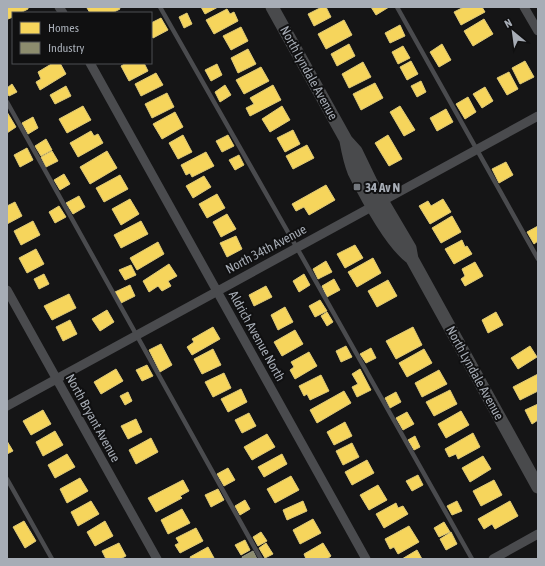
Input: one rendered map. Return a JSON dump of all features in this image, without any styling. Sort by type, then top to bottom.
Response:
[{"type":"street","name":"North Lyndale Avenue","points":[[272,7],[346,140],[348,155],[354,171],[410,248],[412,259],[538,487]]},
{"type":"street","points":[[524,7],[538,31]]},
{"type":"street","name":"Aldrich Avenue North","points":[[91,64],[366,559]]},
{"type":"street","name":"North 34th Avenue","points":[[7,406],[538,116]]},
{"type":"street","name":"North Bryant Avenue","points":[[7,290],[157,559]]},
{"type":"street","points":[[493,559],[538,534]]},
{"type":"lane","points":[[160,7],[298,248],[472,559]]},
{"type":"lane","points":[[397,7],[538,259]]},
{"type":"lane","points":[[7,102],[261,559]]},
{"type":"lane","points":[[7,479],[52,559]]},
{"type":"building: Homes","points":[[7,7],[28,7],[28,9],[22,12],[12,12],[12,17],[8,19]]},
{"type":"building: Homes","points":[[119,7],[120,9],[114,12],[89,12],[87,8]]},
{"type":"building: Homes","points":[[201,7],[218,7],[205,14]]},
{"type":"building: Homes","points":[[322,7],[326,7],[331,17],[314,26],[308,14]]},
{"type":"building: Homes","points":[[371,7],[389,7],[376,15]]},
{"type":"building: Homes","points":[[464,7],[482,7],[485,12],[461,25],[454,12]]},
{"type":"building: Homes","points":[[227,9],[230,14],[234,12],[238,21],[214,34],[206,20]]},
{"type":"building: Homes","points":[[187,13],[192,24],[184,28],[179,17]]},
{"type":"building: Homes","points":[[161,18],[168,30],[153,38],[152,22]]},
{"type":"building: Homes","points":[[484,19],[493,34],[473,46],[464,31]]},
{"type":"building: Homes","points":[[344,20],[352,35],[326,49],[318,34]]},
{"type":"building: Homes","points":[[400,25],[405,36],[390,43],[385,33]]},
{"type":"building: Homes","points":[[241,27],[248,41],[231,50],[223,36]]},
{"type":"building: Homes","points":[[349,44],[355,56],[337,66],[331,54]]},
{"type":"building: Homes","points":[[442,44],[451,60],[439,67],[430,52]]},
{"type":"building: Homes","points":[[403,46],[410,58],[398,64],[392,52]]},
{"type":"building: Homes","points":[[248,49],[256,64],[238,73],[231,58]]},
{"type":"building: Homes","points":[[411,61],[418,74],[407,80],[400,67]]},
{"type":"building: Homes","points":[[525,61],[534,77],[520,84],[512,68]]},
{"type":"building: Homes","points":[[363,62],[371,77],[349,88],[342,74]]},
{"type":"building: Homes","points":[[51,64],[61,64],[66,74],[40,90],[36,82],[41,79],[38,72]]},
{"type":"building: Homes","points":[[124,64],[144,64],[148,71],[129,81],[121,66]]},
{"type":"building: Homes","points":[[217,64],[222,75],[211,81],[205,70]]},
{"type":"building: Homes","points":[[261,67],[269,81],[244,94],[236,80]]},
{"type":"building: Homes","points":[[509,72],[518,89],[507,95],[497,78]]},
{"type":"building: Homes","points":[[156,73],[163,85],[141,96],[135,84]]},
{"type":"building: Homes","points":[[421,81],[426,92],[417,97],[411,86]]},
{"type":"building: Homes","points":[[375,83],[383,98],[361,110],[353,94]]},
{"type":"building: Homes","points":[[12,84],[17,92],[9,96],[7,93],[7,88]]},
{"type":"building: Homes","points":[[225,85],[231,95],[220,102],[215,92]]},
{"type":"building: Homes","points":[[273,85],[281,100],[250,116],[246,108],[254,104],[250,98]]},
{"type":"building: Homes","points":[[66,86],[71,96],[55,104],[50,95]]},
{"type":"building: Homes","points":[[485,87],[493,101],[482,108],[473,94]]},
{"type":"building: Homes","points":[[167,93],[174,107],[152,118],[145,104]]},
{"type":"building: Homes","points":[[468,97],[476,112],[465,119],[456,104]]},
{"type":"building: Homes","points":[[83,106],[91,120],[67,133],[59,119]]},
{"type":"building: Homes","points":[[282,106],[290,120],[270,132],[262,119]]},
{"type":"building: Homes","points":[[400,106],[415,130],[404,136],[390,112]]},
{"type":"building: Homes","points":[[446,109],[453,122],[437,131],[430,118]]},
{"type":"building: Homes","points":[[7,112],[16,127],[7,133]]},
{"type":"building: Homes","points":[[175,112],[183,127],[162,139],[153,124]]},
{"type":"building: Homes","points":[[33,117],[38,128],[28,134],[22,123]]},
{"type":"building: Homes","points":[[293,130],[300,144],[285,152],[277,138]]},
{"type":"building: Homes","points":[[91,131],[94,136],[98,134],[103,143],[78,157],[70,143]]},
{"type":"building: Homes","points":[[183,135],[192,152],[178,159],[169,143]]},
{"type":"building: Homes","points":[[228,135],[234,146],[222,152],[216,141]]},
{"type":"building: Homes","points":[[388,135],[402,159],[389,166],[375,143]]},
{"type":"building: Homes","points":[[46,139],[52,150],[41,156],[35,146]]},
{"type":"building: Homes","points":[[307,145],[314,158],[293,169],[286,156]]},
{"type":"building: Homes","points":[[27,148],[33,160],[20,167],[14,155]]},
{"type":"building: Homes","points":[[52,151],[58,161],[46,167],[41,157]]},
{"type":"building: Homes","points":[[107,151],[117,168],[90,184],[80,167]]},
{"type":"building: Homes","points":[[206,152],[214,166],[192,177],[190,173],[186,175],[181,165]]},
{"type":"building: Homes","points":[[239,155],[244,165],[235,170],[229,160]]},
{"type":"building: Homes","points":[[506,162],[513,175],[499,183],[492,169]]},
{"type":"building: Homes","points":[[64,174],[70,184],[60,190],[54,180]]},
{"type":"building: Homes","points":[[120,175],[128,189],[104,202],[96,188]]},
{"type":"building: Homes","points":[[204,176],[211,187],[193,198],[186,186]]},
{"type":"building: Homes","points":[[326,185],[335,200],[309,215],[304,207],[296,211],[292,204]]},
{"type":"building: Homes","points":[[217,194],[225,208],[207,218],[199,204]]},
{"type":"building: Homes","points":[[79,196],[85,207],[73,214],[66,203]]},
{"type":"building: Homes","points":[[130,199],[139,214],[121,225],[112,209]]},
{"type":"building: Homes","points":[[443,199],[451,212],[430,224],[419,206],[428,201],[431,206]]},
{"type":"building: Homes","points":[[15,202],[22,216],[7,224],[7,206]]},
{"type":"building: Homes","points":[[59,206],[66,217],[55,223],[49,212]]},
{"type":"building: Homes","points":[[227,214],[236,229],[221,237],[213,222]]},
{"type":"building: Homes","points":[[452,216],[461,232],[441,243],[432,228]]},
{"type":"building: Homes","points":[[33,221],[40,235],[21,245],[14,231]]},
{"type":"building: Homes","points":[[141,221],[148,234],[121,248],[114,235]]},
{"type":"building: Homes","points":[[538,226],[538,241],[534,244],[527,232]]},
{"type":"building: Homes","points":[[236,236],[242,249],[227,257],[220,243]]},
{"type":"building: Homes","points":[[462,240],[465,247],[467,246],[472,254],[454,264],[445,249]]},
{"type":"building: Homes","points":[[158,242],[164,254],[137,270],[130,258]]},
{"type":"building: Homes","points":[[355,245],[363,258],[345,268],[337,254]]},
{"type":"building: Homes","points":[[36,249],[44,264],[27,273],[19,258]]},
{"type":"building: Homes","points":[[373,258],[381,273],[357,287],[348,272]]},
{"type":"building: Homes","points":[[326,261],[332,272],[318,279],[313,269]]},
{"type":"building: Homes","points":[[475,262],[483,276],[465,286],[461,279],[465,276],[462,269]]},
{"type":"building: Homes","points":[[169,264],[177,276],[168,281],[171,286],[162,291],[158,286],[149,292],[143,281]]},
{"type":"building: Homes","points":[[131,265],[136,275],[125,280],[119,270]]},
{"type":"building: Homes","points":[[44,274],[49,284],[39,289],[34,279]]},
{"type":"building: Homes","points":[[304,274],[310,285],[299,292],[293,281]]},
{"type":"building: Homes","points":[[334,279],[340,290],[327,297],[322,286]]},
{"type":"building: Homes","points":[[388,280],[397,296],[377,307],[368,291]]},
{"type":"building: Homes","points":[[130,285],[135,296],[121,303],[115,292]]},
{"type":"building: Homes","points":[[266,286],[272,297],[254,306],[249,295]]},
{"type":"building: Homes","points":[[69,294],[76,308],[52,320],[44,306]]},
{"type":"building: Homes","points":[[320,300],[327,311],[315,317],[309,306]]},
{"type":"building: Homes","points":[[285,307],[293,322],[278,330],[271,315]]},
{"type":"building: Homes","points":[[107,310],[114,322],[100,331],[92,319]]},
{"type":"building: Homes","points":[[327,312],[333,322],[327,326],[321,316]]},
{"type":"building: Homes","points":[[496,312],[503,325],[488,333],[482,320]]},
{"type":"building: Homes","points":[[70,320],[77,334],[63,341],[56,327]]},
{"type":"building: Homes","points":[[213,327],[220,339],[192,355],[187,347],[194,342],[192,339]]},
{"type":"building: Homes","points":[[413,327],[422,345],[396,359],[386,341]]},
{"type":"building: Homes","points":[[295,330],[303,344],[282,356],[274,342]]},
{"type":"building: Homes","points":[[161,344],[172,365],[160,372],[149,350]]},
{"type":"building: Homes","points":[[346,346],[352,357],[341,362],[336,351]]},
{"type":"building: Homes","points":[[530,346],[537,357],[518,369],[511,358]]},
{"type":"building: Homes","points":[[371,348],[376,358],[366,363],[360,354]]},
{"type":"building: Homes","points":[[213,349],[221,365],[202,374],[194,359]]},
{"type":"building: Homes","points":[[424,349],[432,363],[407,377],[399,363]]},
{"type":"building: Homes","points":[[309,352],[317,366],[295,379],[290,370],[294,367],[291,362]]},
{"type":"building: Homes","points":[[147,365],[153,376],[142,381],[136,370]]},
{"type":"building: Homes","points":[[116,369],[123,381],[101,394],[94,382]]},
{"type":"building: Homes","points":[[360,369],[371,390],[357,397],[352,387],[358,384],[352,374]]},
{"type":"building: Homes","points":[[439,370],[447,384],[422,397],[415,383]]},
{"type":"building: Homes","points":[[224,373],[231,388],[213,397],[205,382]]},
{"type":"building: Homes","points":[[538,374],[538,391],[520,400],[513,387]]},
{"type":"building: Homes","points":[[321,375],[329,391],[310,400],[307,394],[304,396],[299,386]]},
{"type":"building: Homes","points":[[241,389],[247,402],[228,412],[221,399]]},
{"type":"building: Homes","points":[[450,390],[457,404],[434,416],[426,402]]},
{"type":"building: Homes","points":[[344,391],[351,403],[317,423],[310,410]]},
{"type":"building: Homes","points":[[128,392],[132,401],[125,405],[120,396]]},
{"type":"building: Homes","points":[[396,392],[401,402],[390,408],[385,398]]},
{"type":"building: Homes","points":[[538,404],[538,420],[532,424],[525,410]]},
{"type":"building: Homes","points":[[43,410],[51,424],[31,435],[23,421]]},
{"type":"building: Homes","points":[[461,411],[469,425],[446,438],[438,424]]},
{"type":"building: Homes","points":[[407,412],[414,424],[403,430],[396,418]]},
{"type":"building: Homes","points":[[249,413],[256,426],[242,433],[235,420]]},
{"type":"building: Homes","points":[[136,419],[142,432],[128,439],[121,426]]},
{"type":"building: Homes","points":[[345,422],[352,436],[334,445],[327,432]]},
{"type":"building: Homes","points":[[55,431],[63,445],[43,456],[36,442]]},
{"type":"building: Homes","points":[[473,433],[480,447],[458,459],[456,454],[449,457],[445,449]]},
{"type":"building: Homes","points":[[267,434],[275,447],[252,460],[244,447]]},
{"type":"building: Homes","points":[[415,436],[420,447],[414,450],[408,440]]},
{"type":"building: Homes","points":[[151,438],[158,452],[136,464],[129,450]]},
{"type":"building: Homes","points":[[7,441],[13,451],[7,454]]},
{"type":"building: Homes","points":[[352,443],[359,457],[343,465],[336,451]]},
{"type":"building: Homes","points":[[67,454],[75,467],[55,478],[48,465]]},
{"type":"building: Homes","points":[[282,454],[287,464],[264,477],[258,467]]},
{"type":"building: Homes","points":[[483,456],[491,469],[470,482],[462,468]]},
{"type":"building: Homes","points":[[367,460],[374,473],[352,485],[345,472]]},
{"type":"building: Homes","points":[[228,468],[235,480],[224,486],[217,474]]},
{"type":"building: Homes","points":[[418,475],[423,485],[412,491],[406,481]]},
{"type":"building: Homes","points":[[291,476],[299,490],[275,503],[267,489]]},
{"type":"building: Homes","points":[[80,478],[88,491],[67,503],[60,489]]},
{"type":"building: Homes","points":[[183,480],[189,491],[180,496],[182,498],[156,512],[148,498]]},
{"type":"building: Homes","points":[[494,480],[502,495],[481,506],[473,491]]},
{"type":"building: Homes","points":[[378,485],[387,500],[369,510],[360,495]]},
{"type":"building: Homes","points":[[218,489],[224,500],[211,507],[205,495]]},
{"type":"building: Homes","points":[[245,500],[250,509],[240,515],[235,506]]},
{"type":"building: Homes","points":[[91,501],[99,514],[78,526],[71,512]]},
{"type":"building: Homes","points":[[303,501],[307,511],[287,520],[283,510]]},
{"type":"building: Homes","points":[[457,501],[462,511],[452,515],[447,506]]},
{"type":"building: Homes","points":[[510,501],[518,516],[495,529],[492,524],[484,529],[478,519]]},
{"type":"building: Homes","points":[[396,503],[398,508],[403,506],[408,514],[384,528],[376,514]]},
{"type":"building: Homes","points":[[182,509],[190,523],[168,534],[161,520]]},
{"type":"building: Homes","points":[[313,519],[321,533],[300,544],[293,530]]},
{"type":"building: Homes","points":[[24,521],[36,541],[25,548],[13,527]]},
{"type":"building: Homes","points":[[105,521],[113,536],[95,546],[87,532]]},
{"type":"building: Homes","points":[[444,522],[450,532],[439,537],[434,528]]},
{"type":"building: Homes","points":[[409,526],[419,542],[398,554],[394,547],[390,549],[385,539]]},
{"type":"building: Homes","points":[[196,528],[203,541],[180,553],[175,545],[179,543],[176,538]]},
{"type":"building: Homes","points":[[261,532],[267,541],[258,546],[253,537]]},
{"type":"building: Homes","points":[[451,532],[457,544],[446,550],[440,539]]},
{"type":"building: Homes","points":[[245,540],[250,550],[241,555],[235,545]]},
{"type":"building: Homes","points":[[119,543],[126,556],[120,559],[106,559],[102,551]]},
{"type":"building: Homes","points":[[266,543],[273,554],[265,558],[259,548]]},
{"type":"building: Homes","points":[[323,543],[331,556],[327,559],[306,559],[304,554]]},
{"type":"building: Homes","points":[[208,547],[214,558],[191,559],[190,557]]},
{"type":"building: Homes","points":[[417,550],[422,559],[402,559]]},
{"type":"building: Industry","points":[[253,551],[257,559],[243,559],[242,557]]},
{"type":"place","name":"34 Av N","points":[[357,187]]}]
